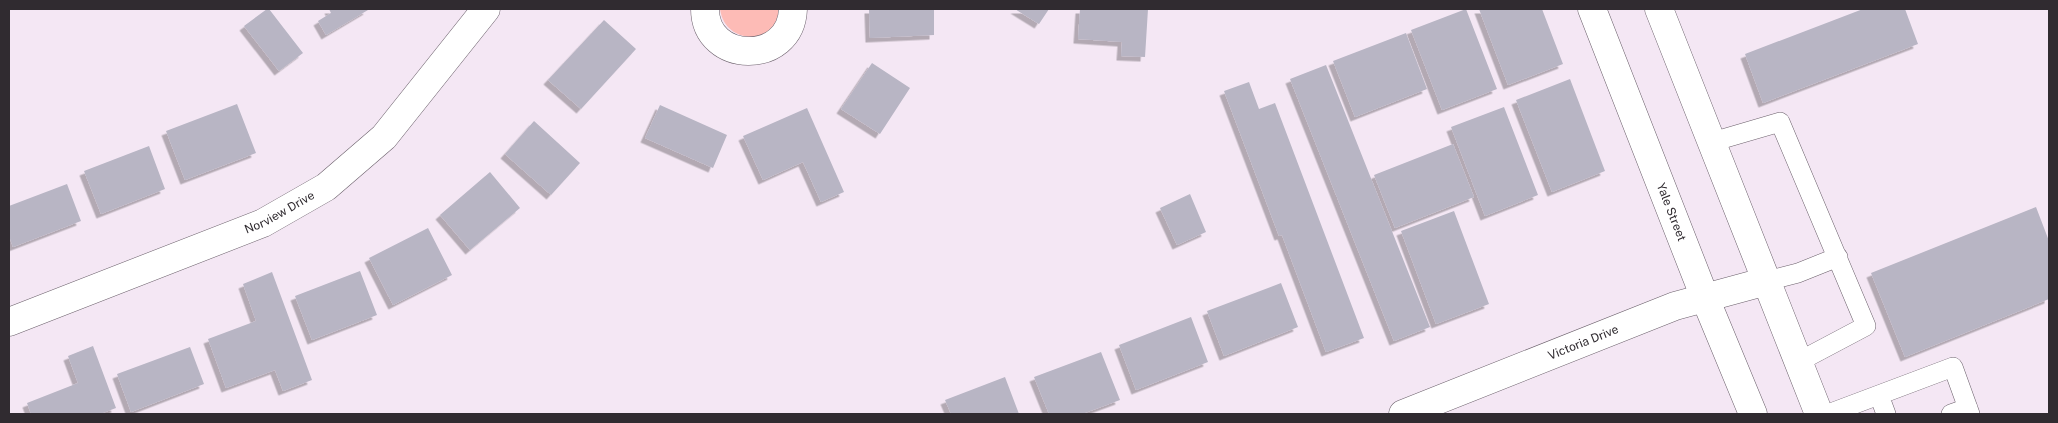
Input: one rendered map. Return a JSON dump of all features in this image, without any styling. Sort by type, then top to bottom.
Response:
[{"type":"street","points":[[705,9],[709,26],[716,37],[727,46],[740,51],[754,51],[767,48],[779,40],[788,30],[793,17],[793,9]]},
{"type":"street","name":"Yale Street","points":[[1592,9],[1705,298],[1753,414]]},
{"type":"street","points":[[1659,9],[1818,414]]},
{"type":"street","name":"Norview Drive","points":[[9,322],[263,223],[326,187],[384,137],[482,10]]},
{"type":"street","name":"Victoria Drive","points":[[1403,414],[1675,306],[1767,281]]},
{"type":"lane","points":[[1712,142],[1780,122],[1866,326],[1798,362]]},
{"type":"lane","points":[[1767,281],[1798,273],[1838,257]]},
{"type":"lane","points":[[1828,414],[1953,367],[1963,412]]},
{"type":"lane","points":[[1879,395],[1886,414]]},
{"type":"shaded area","points":[[720,9],[779,9],[776,21],[770,30],[761,35],[751,37],[740,35],[731,30],[724,21]]},
{"type":"building","points":[[269,9],[303,53],[279,71],[244,26]]},
{"type":"building","points":[[329,9],[368,10],[326,35],[318,21],[331,13]]},
{"type":"building","points":[[869,9],[934,9],[934,35],[870,38]]},
{"type":"building","points":[[1015,9],[1049,9],[1039,24]]},
{"type":"building","points":[[1080,9],[1148,9],[1145,57],[1121,56],[1122,42],[1078,39]]},
{"type":"building","points":[[1466,9],[1497,89],[1442,110],[1411,30]]},
{"type":"building","points":[[1479,9],[1542,9],[1563,64],[1508,85]]},
{"type":"building","points":[[1863,9],[1905,9],[1918,44],[1763,103],[1745,54]]},
{"type":"building","points":[[604,20],[636,49],[581,109],[548,80]]},
{"type":"building","points":[[1406,33],[1427,89],[1355,117],[1333,61]]},
{"type":"building","points":[[872,63],[910,88],[880,134],[841,109]]},
{"type":"building","points":[[1326,65],[1430,327],[1394,341],[1290,79]]},
{"type":"building","points":[[1570,79],[1605,171],[1552,192],[1516,100]]},
{"type":"building","points":[[1249,82],[1259,109],[1275,103],[1364,338],[1326,352],[1282,235],[1279,236],[1224,91]]},
{"type":"building","points":[[237,104],[256,153],[185,180],[166,131]]},
{"type":"building","points":[[660,105],[727,135],[713,168],[645,138]]},
{"type":"building","points":[[1504,107],[1538,195],[1485,216],[1451,127]]},
{"type":"building","points":[[807,108],[844,192],[821,202],[803,162],[763,180],[743,136]]},
{"type":"building","points":[[534,121],[580,163],[551,195],[505,154]]},
{"type":"building","points":[[1453,144],[1474,197],[1395,228],[1374,175]]},
{"type":"building","points":[[149,146],[165,189],[101,214],[84,171]]},
{"type":"building","points":[[490,172],[520,208],[470,250],[440,215]]},
{"type":"building","points":[[67,184],[81,221],[13,247],[9,236],[9,206]]},
{"type":"building","points":[[1190,194],[1206,232],[1177,245],[1160,208]]},
{"type":"building","points":[[2036,207],[2049,241],[2049,299],[1905,357],[1871,273]]},
{"type":"building","points":[[1454,211],[1489,304],[1436,324],[1401,231]]},
{"type":"building","points":[[428,228],[452,275],[393,305],[369,258]]},
{"type":"building","points":[[360,271],[377,315],[312,340],[295,296]]},
{"type":"building","points":[[272,272],[312,380],[283,391],[275,370],[226,388],[208,339],[256,321],[243,284]]},
{"type":"building","points":[[1281,283],[1298,327],[1224,356],[1207,311]]},
{"type":"building","points":[[1191,317],[1208,362],[1136,390],[1119,345]]},
{"type":"building","points":[[93,346],[116,408],[100,414],[31,414],[27,403],[78,383],[68,356]]},
{"type":"building","points":[[190,347],[204,384],[131,412],[117,374]]},
{"type":"building","points":[[1101,352],[1120,400],[1082,414],[1049,414],[1034,377]]},
{"type":"building","points":[[1005,377],[1019,414],[951,414],[945,400]]}]
